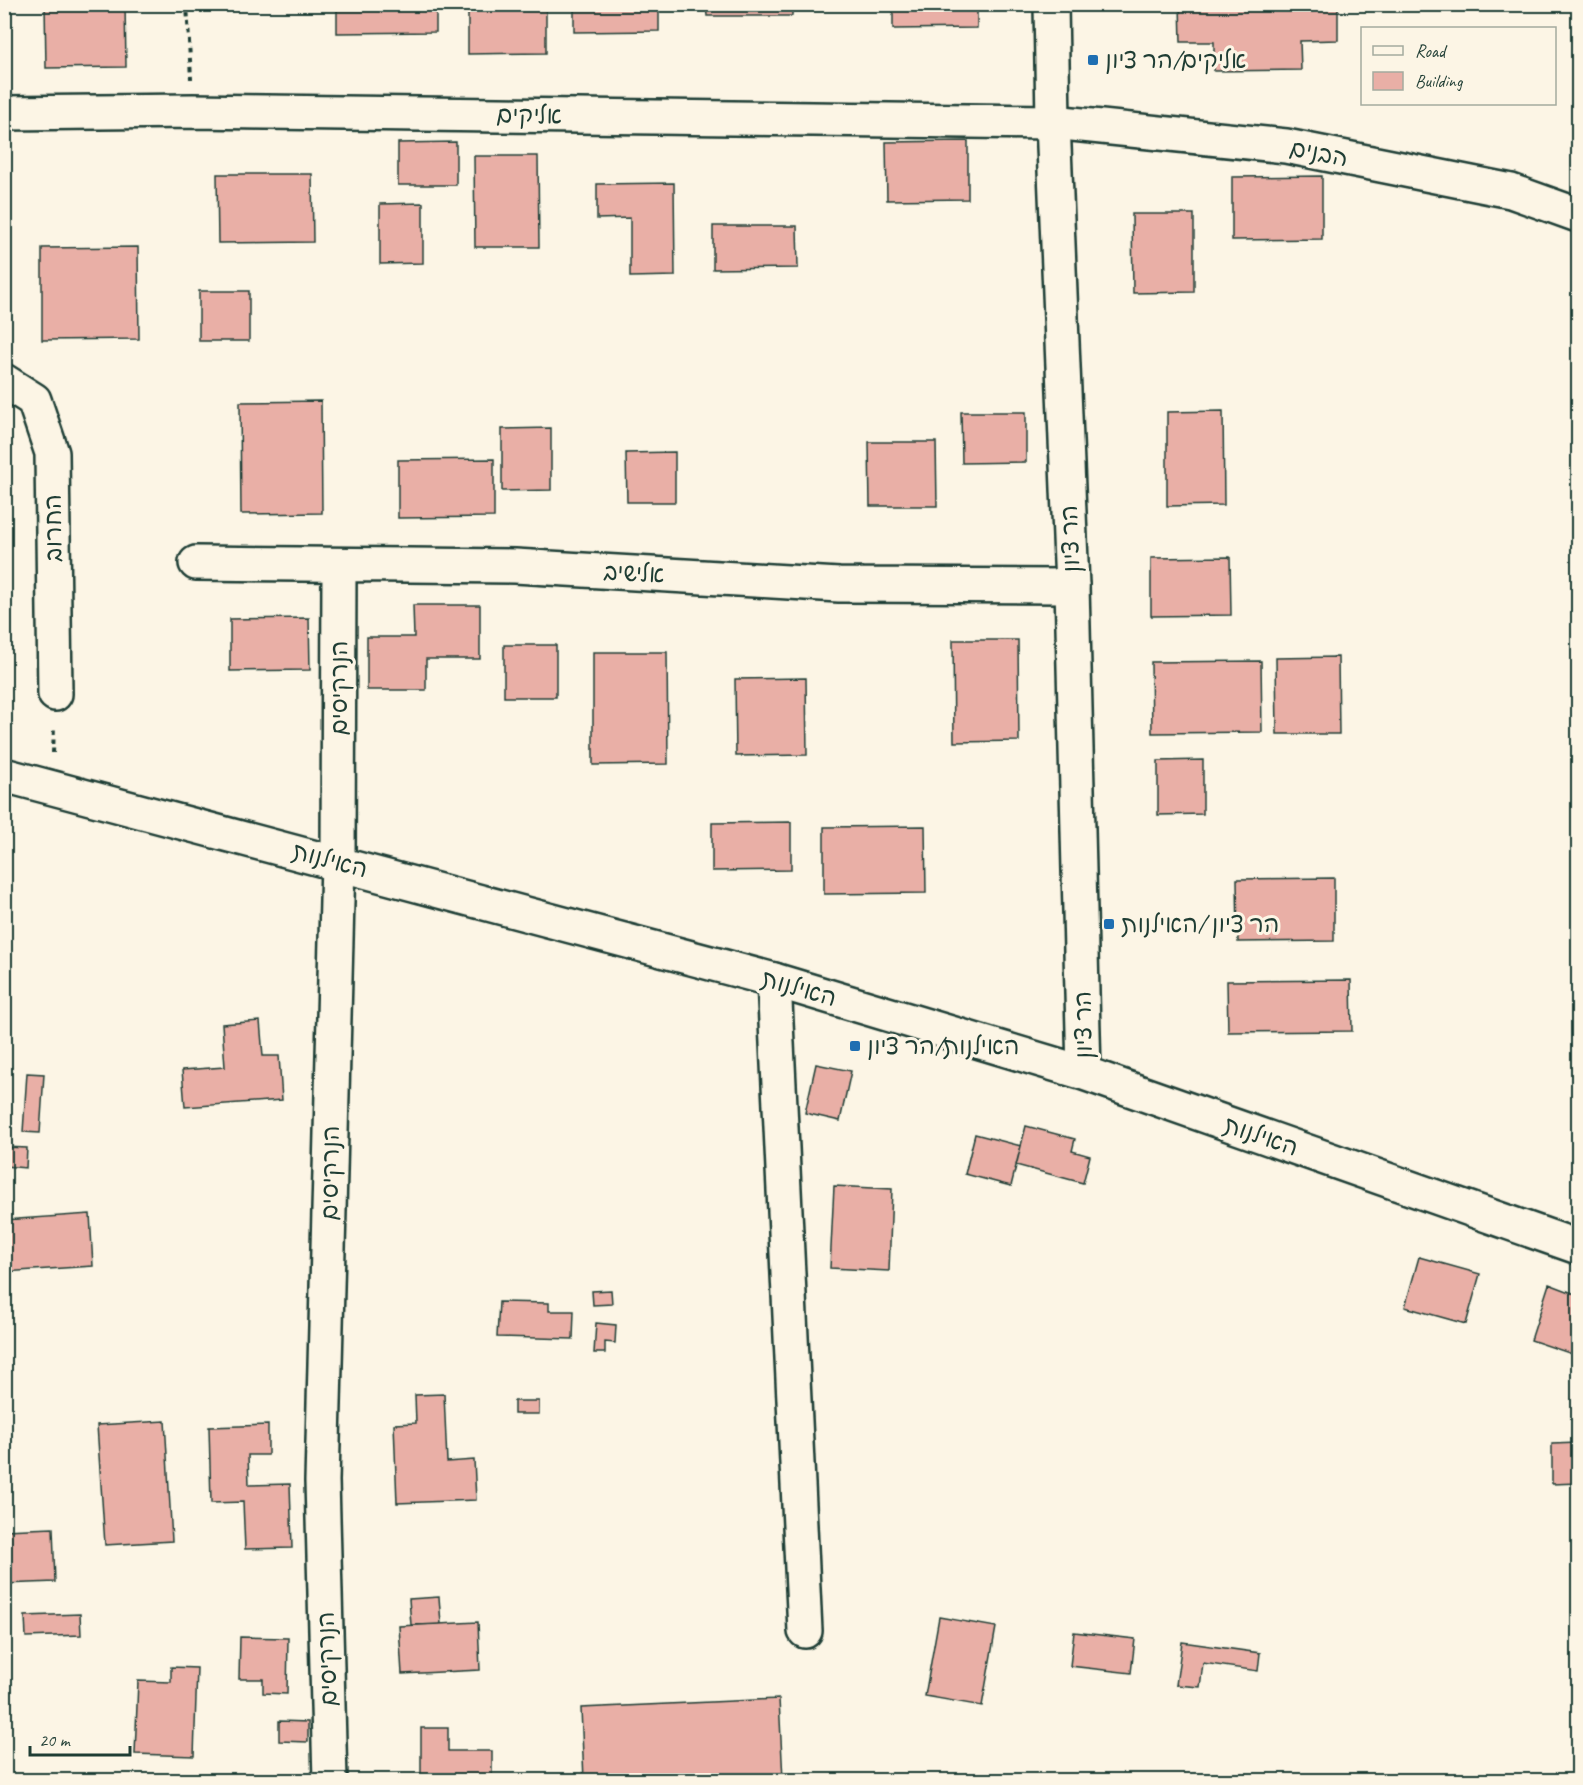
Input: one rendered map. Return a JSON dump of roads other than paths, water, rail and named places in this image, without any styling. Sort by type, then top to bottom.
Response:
[{"type":"street","name":"הר ציון","points":[[1051,4],[1053,122],[1072,586],[1084,1073]]},
{"type":"street","name":"אליקים","points":[[4,112],[193,111],[1053,122]]},
{"type":"street","name":"הבנים","points":[[1053,122],[1286,146],[1511,190],[1578,216]]},
{"type":"street","name":"החרוב","points":[[4,381],[34,400],[52,453],[55,693]]},
{"type":"street","name":"אלישיב","points":[[196,563],[515,566],[839,585],[1072,586]]},
{"type":"street","name":"הנרקיסים","points":[[330,1780],[322,1481],[338,862],[339,566]]},
{"type":"street","name":"האילנות","points":[[4,775],[338,862],[774,980],[1084,1073],[1578,1246]]},
{"type":"street","points":[[774,980],[806,1632]]},
{"type":"place","name":"אליקים/הר ציון","points":[[1093,60]]},
{"type":"place","name":"הר ציון /האילנות","points":[[1109,924]]},
{"type":"place","name":"האילנות/הר ציון","points":[[855,1046]]}]
